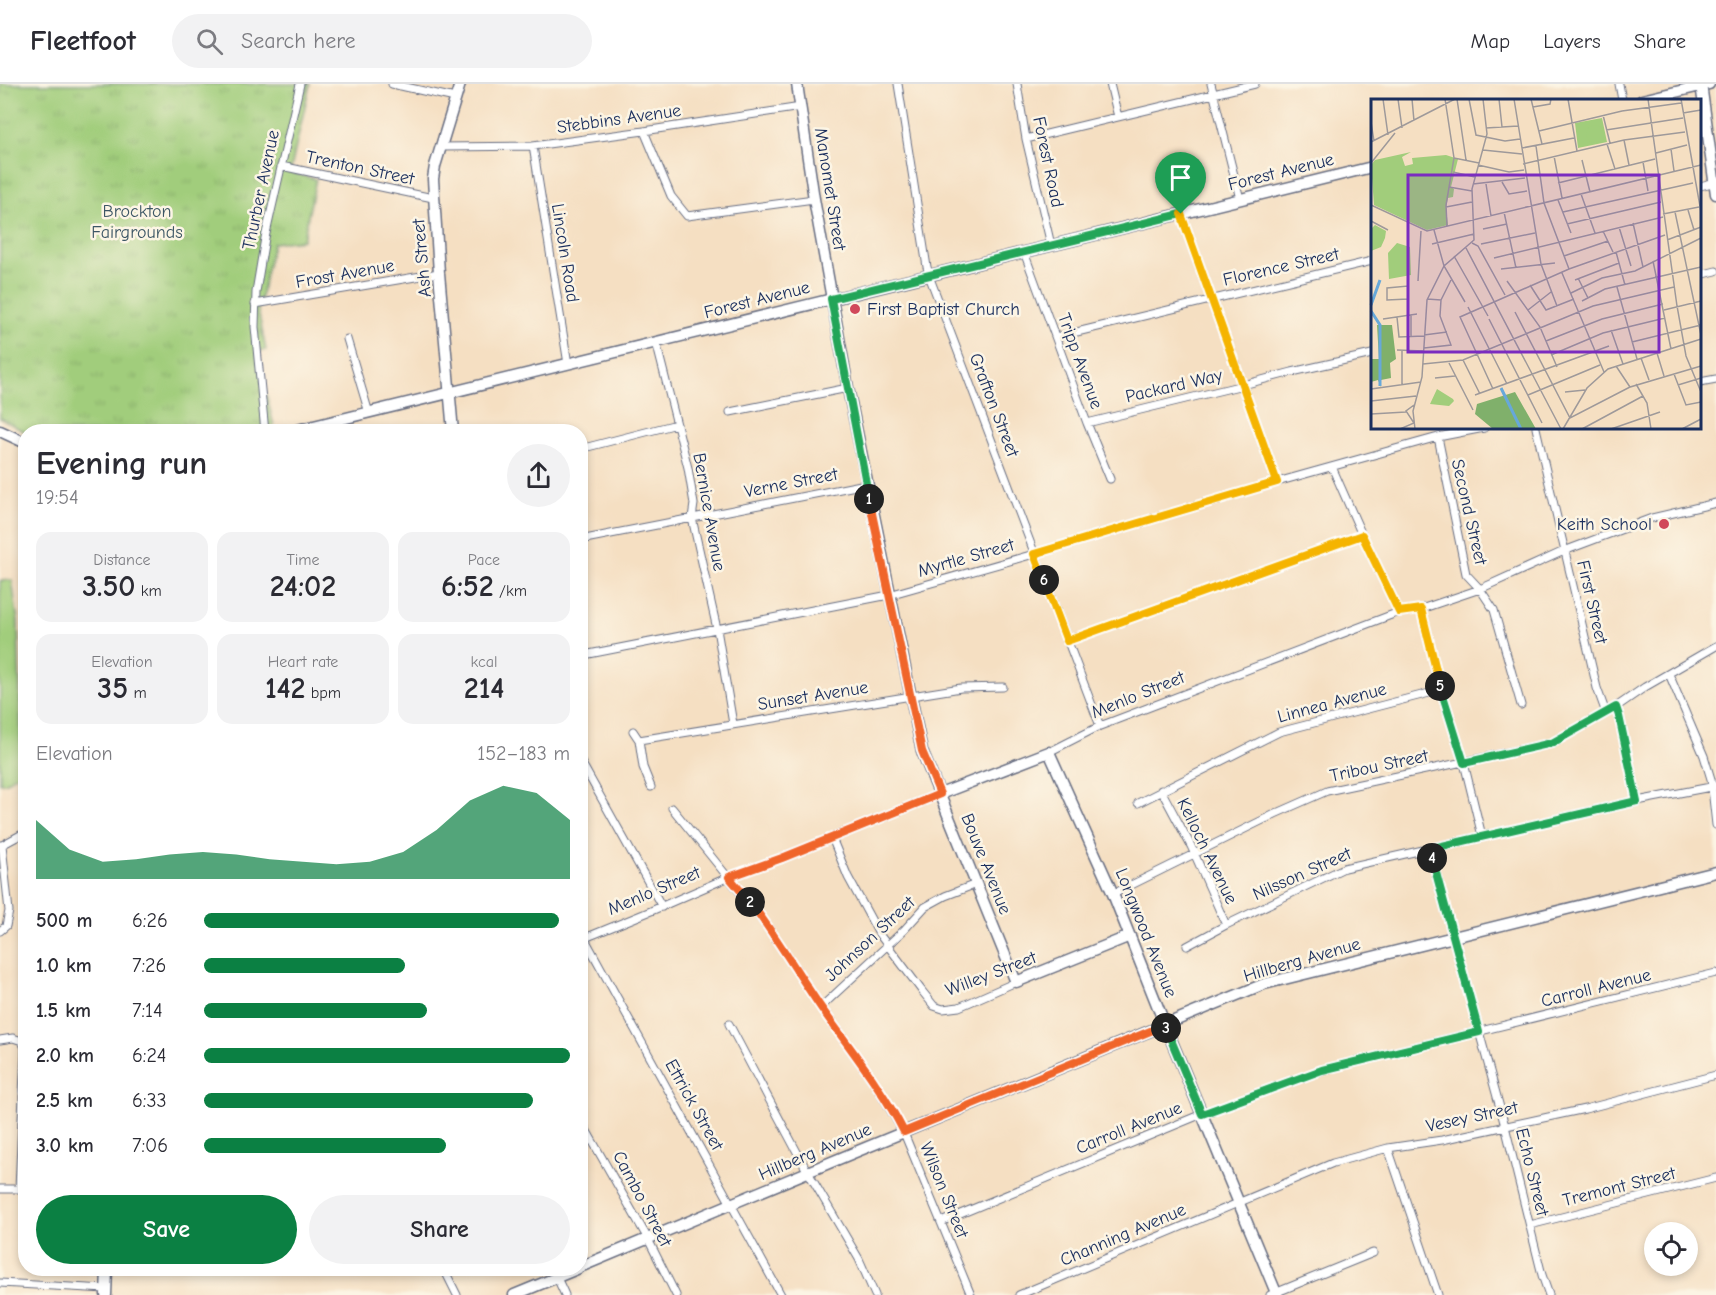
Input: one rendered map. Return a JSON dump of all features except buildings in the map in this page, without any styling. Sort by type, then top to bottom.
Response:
[{"type":"street","name":"Thurber Avenue","points":[[264,424],[255,304],[265,238],[300,84]]},
{"type":"street","points":[[392,84],[455,98]]},
{"type":"street","name":"Ash Street","points":[[452,424],[433,179],[459,84]]},
{"type":"street","name":"Manomet Street","points":[[797,84],[831,299]]},
{"type":"street","name":"Grafton Street","points":[[898,84],[929,274],[1100,726]]},
{"type":"street","name":"Forest Road","points":[[1017,84],[1026,139],[1051,245]]},
{"type":"street","points":[[1110,84],[1118,117]]},
{"type":"street","points":[[1211,84],[1240,199]]},
{"type":"street","points":[[1026,139],[1255,84]]},
{"type":"street","points":[[1619,84],[1622,99]]},
{"type":"street","points":[[1646,99],[1704,85],[1716,186]]},
{"type":"street","name":"Stebbins Avenue","points":[[441,147],[532,146],[801,107]]},
{"type":"street","points":[[644,131],[671,196],[687,216],[814,199]]},
{"type":"street","name":"Lincoln Road","points":[[532,146],[568,364]]},
{"type":"street","name":"Trenton Street","points":[[281,166],[433,198]]},
{"type":"street","name":"Forest Avenue","points":[[323,424],[1371,167]]},
{"type":"street","points":[[1181,214],[1277,482]]},
{"type":"street","name":"Tripp Avenue","points":[[1024,252],[1110,479]]},
{"type":"street","name":"Florence Street","points":[[1056,337],[1371,261]]},
{"type":"street","points":[[1701,275],[1716,271]]},
{"type":"street","name":"Frost Avenue","points":[[255,304],[439,273]]},
{"type":"street","name":"Bouve Avenue","points":[[831,299],[866,484],[922,751],[1016,982]]},
{"type":"street","points":[[347,339],[369,413]]},
{"type":"street","name":"Bernice Avenue","points":[[656,342],[688,468],[694,504],[692,518],[717,629],[733,724]]},
{"type":"street","name":"Packard Way","points":[[1087,423],[1371,354]]},
{"type":"street","points":[[1701,382],[1716,379]]},
{"type":"street","points":[[730,412],[848,388]]},
{"type":"street","points":[[588,447],[677,424]]},
{"type":"street","name":"Myrtle Street","points":[[589,654],[889,595],[1277,482],[1438,437],[1479,429]]},
{"type":"street","name":"First Street","points":[[1536,429],[1597,688],[1606,713]]},
{"type":"street","points":[[0,431],[18,439]]},
{"type":"street","name":"Second Street","points":[[1438,437],[1466,574],[1480,589],[1494,610],[1521,705]]},
{"type":"street","points":[[1332,467],[1399,612]]},
{"type":"street","name":"Verne Street","points":[[588,538],[866,484]]},
{"type":"street","name":"Menlo Street","points":[[588,937],[729,877],[1049,752],[1100,726],[1399,612],[1421,609],[1480,589],[1564,551],[1652,518],[1716,503]]},
{"type":"street","points":[[1067,641],[1362,535]]},
{"type":"street","points":[[1421,609],[1482,836]]},
{"type":"street","name":"Tribou Street","points":[[1113,894],[1275,814],[1327,791],[1552,743],[1716,646]]},
{"type":"street","points":[[1669,674],[1704,756],[1714,787],[1716,825]]},
{"type":"street","name":"Sunset Avenue","points":[[639,740],[961,688],[1003,687]]},
{"type":"street","name":"Linnea Avenue","points":[[1138,803],[1279,732],[1441,690]]},
{"type":"street","points":[[1616,707],[1637,801]]},
{"type":"street","points":[[633,731],[639,740],[643,767],[651,788]]},
{"type":"street","name":"Longwood Avenue","points":[[1049,752],[1113,894],[1274,1294]]},
{"type":"street","points":[[588,774],[662,907]]},
{"type":"street","name":"Nilsson Street","points":[[1187,946],[1344,868],[1637,801],[1714,787]]},
{"type":"street","name":"Kelloch Avenue","points":[[1161,790],[1195,855],[1226,925]]},
{"type":"street","name":"Wilson Street","points":[[672,808],[774,935],[876,1085],[904,1132],[971,1295]]},
{"type":"street","points":[[0,931],[6,926],[9,911],[1,845],[18,836]]},
{"type":"street","points":[[832,838],[854,888],[887,946]]},
{"type":"street","name":"Echo Street","points":[[1429,849],[1549,1295]]},
{"type":"street","name":"Hillberg Avenue","points":[[588,1264],[1264,984],[1716,872]]},
{"type":"street","name":"Johnson Street","points":[[821,1007],[925,907],[945,896],[976,884]]},
{"type":"street","name":"Willey Street","points":[[887,946],[922,991],[939,1008],[948,1009],[959,1007],[1130,936]]},
{"type":"street","name":"Ettrick Street","points":[[588,948],[781,1295]]},
{"type":"street","name":"Carroll Avenue","points":[[941,1222],[1202,1114],[1322,1070],[1716,973]]},
{"type":"street","points":[[729,1024],[808,1172],[859,1259],[875,1295]]},
{"type":"street","points":[[0,1040],[18,1039]]},
{"type":"street","name":"Vesey Street","points":[[1238,1202],[1333,1163],[1388,1148],[1442,1140],[1505,1126],[1716,1075]]},
{"type":"street","name":"Cambo Street","points":[[588,1133],[648,1239],[676,1295]]},
{"type":"street","points":[[1388,1148],[1438,1295]]},
{"type":"street","name":"Tremont Street","points":[[1530,1225],[1716,1178]]},
{"type":"street","points":[[0,1190],[18,1189]]},
{"type":"street","name":"Channing Avenue","points":[[1019,1295],[1238,1202]]},
{"type":"street","points":[[1274,1294],[1373,1253]]},
{"type":"street","points":[[0,1283],[106,1292],[107,1276]]},
{"type":"street","points":[[448,1276],[457,1295]]},
{"type":"street","name":"Hillberg Avenue","points":[[514,1295],[549,1276]]},
{"type":"street","points":[[556,1276],[565,1295]]},
{"type":"green space","name":"Brockton Fairgrounds","points":[[0,84],[310,84],[290,173],[316,179],[303,240],[273,243],[258,310],[266,350],[256,352],[274,424],[18,424],[18,428],[0,418]]},
{"type":"green space","points":[[12,580],[18,621],[18,774],[5,783],[0,783],[0,581]]},
{"type":"place","name":"First Baptist Church","points":[[855,309]]},
{"type":"place","name":"Keith School","points":[[1664,524]]},
{"type":"route","points":[[1181,214],[1277,482],[1034,554],[1067,641],[1362,535],[1399,612],[1421,609],[1441,690],[1464,763],[1552,743],[1616,707],[1637,801],[1429,849],[1479,1032],[1322,1070],[1202,1114],[1165,1025],[904,1132],[876,1085],[821,1007],[784,949],[729,877],[940,794],[922,751],[866,484],[831,299],[1181,214]]}]
